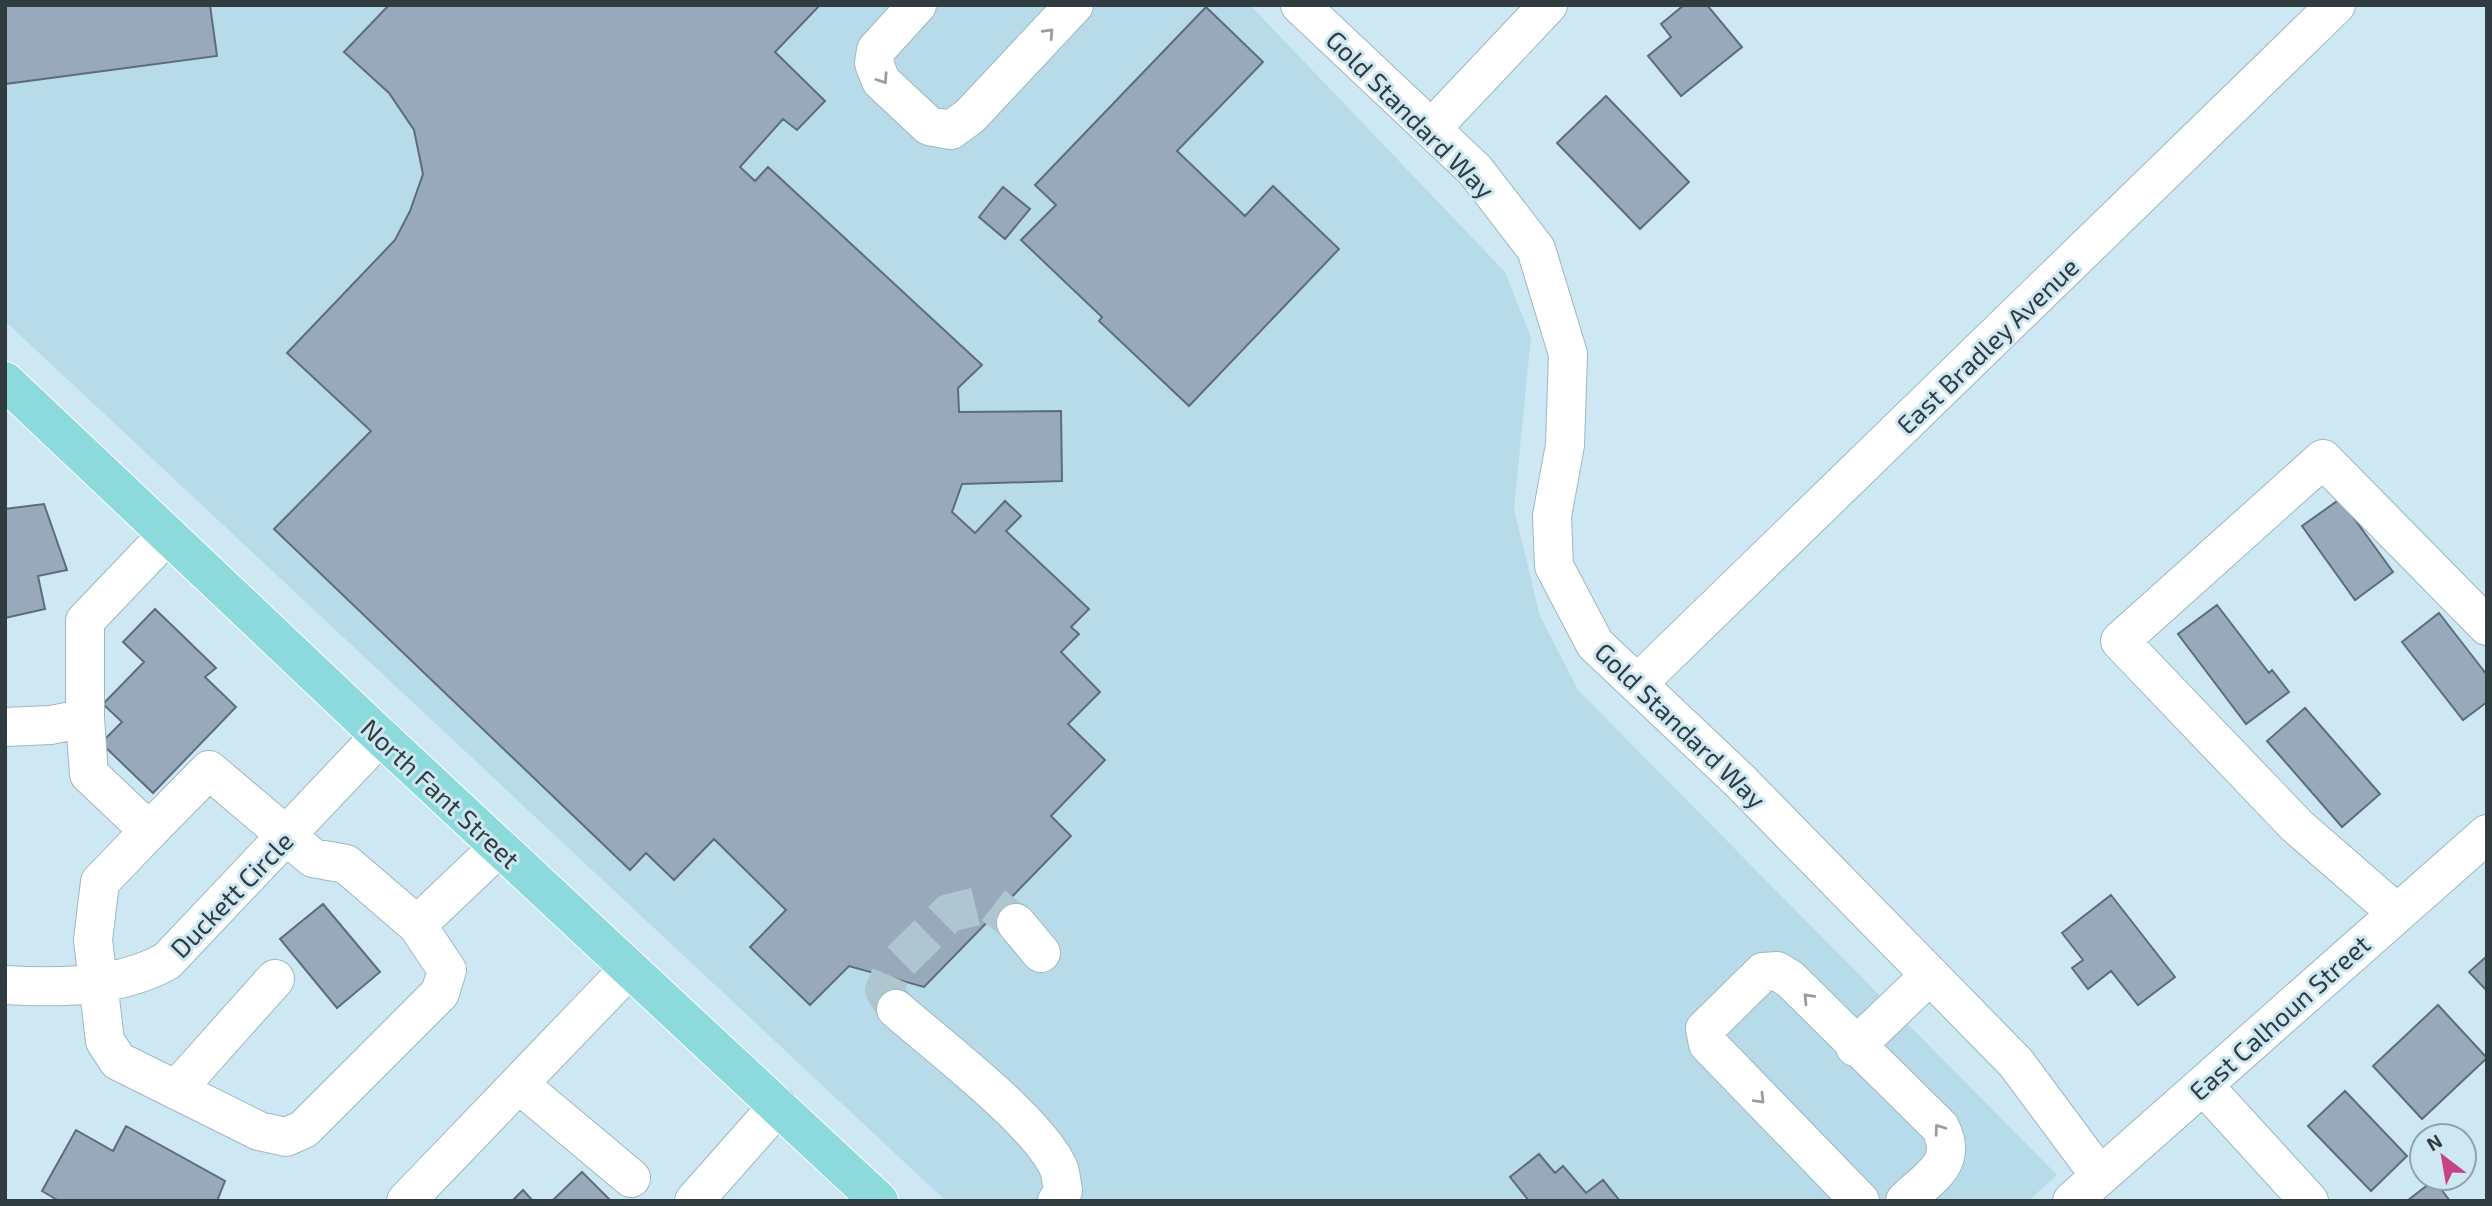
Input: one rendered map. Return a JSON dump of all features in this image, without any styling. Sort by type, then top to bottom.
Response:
[{"type":"main road","name":"North Fant Street","points":[[5,381],[380,736],[879,1201]]},
{"type":"street","points":[[917,5],[876,50],[874,63],[881,80],[929,127],[951,130],[970,116],[1074,5]]},
{"type":"street","name":"Gold Standard Way","points":[[1300,5],[1475,170],[1536,249],[1568,354],[1565,445],[1552,516],[1554,566],[1595,644],[1740,781],[2016,1063],[2086,1188]]},
{"type":"street","points":[[1432,128],[1548,5]]},
{"type":"street","name":"East Bradley Avenue","points":[[1637,684],[2336,5]]},
{"type":"street","points":[[2397,913],[2297,826],[2120,640],[2323,459],[2487,626]]},
{"type":"street","points":[[149,831],[89,774],[85,718],[85,621],[167,535]]},
{"type":"street","points":[[5,727],[51,725],[85,718]]},
{"type":"street","name":"Duckett Circle","points":[[5,985],[99,984],[148,972],[167,961],[380,736]]},
{"type":"street","points":[[209,770],[313,858],[346,864],[417,925],[447,970],[440,993],[304,1129],[286,1137],[259,1131],[118,1060],[105,1041],[93,940],[100,882],[149,831],[209,770]]},
{"type":"street","name":"East Calhoun Street","points":[[2086,1188],[2487,834]]},
{"type":"street","points":[[417,925],[499,847]]},
{"type":"street","points":[[1016,923],[1041,954]]},
{"type":"street","points":[[406,1201],[629,969]]},
{"type":"street","points":[[1860,1201],[1708,1044],[1705,1029],[1763,972],[1777,971],[1790,979],[1940,1127],[1949,1144],[1946,1160],[1905,1201]]},
{"type":"street","points":[[1856,1047],[1930,975]]},
{"type":"street","points":[[176,1090],[275,979]]},
{"type":"street","points":[[895,1009],[1009,1107],[1044,1147],[1059,1169],[1063,1191],[1057,1201]]},
{"type":"street","points":[[520,1084],[631,1178]]},
{"type":"street","points":[[2203,1085],[2309,1201]]},
{"type":"street","points":[[694,1201],[778,1106]]},
{"type":"shaded area","points":[[5,5],[1250,5],[1505,272],[1531,337],[1514,509],[1540,616],[1578,690],[2057,1175],[2028,1201],[946,1201],[5,321]]},
{"type":"building","points":[[5,5],[210,5],[217,56],[5,84]]},
{"type":"building","points":[[389,5],[820,5],[775,52],[825,101],[797,130],[783,119],[740,167],[755,181],[768,167],[982,365],[958,388],[959,412],[1061,411],[1062,481],[962,484],[952,512],[975,533],[1005,501],[1021,516],[1006,531],[1089,609],[1071,627],[1079,634],[1061,652],[1100,692],[1068,724],[1105,760],[1051,816],[1071,836],[924,987],[849,966],[810,1005],[750,947],[786,910],[714,839],[674,880],[646,853],[630,870],[274,529],[371,431],[287,353],[395,240],[410,211],[423,174],[414,130],[389,93],[344,52]]},
{"type":"building","points":[[1684,5],[1707,5],[1742,47],[1681,96],[1648,56],[1671,37],[1661,24]]},
{"type":"building","points":[[1206,7],[1263,62],[1177,151],[1245,216],[1273,186],[1339,249],[1189,406],[1099,321],[1102,317],[1021,240],[1056,205],[1035,185]]},
{"type":"building","points":[[1606,96],[1689,182],[1640,229],[1557,143]]},
{"type":"building","points":[[1003,187],[1030,209],[1005,239],[979,217]]},
{"type":"building","points":[[2340,499],[2393,572],[2355,600],[2302,526]]},
{"type":"building","points":[[44,504],[67,570],[38,576],[45,609],[5,618],[5,509]]},
{"type":"building","points":[[2217,605],[2269,673],[2272,670],[2289,692],[2246,724],[2178,634]]},
{"type":"building","points":[[155,609],[216,668],[205,677],[236,707],[153,793],[101,743],[122,722],[103,704],[144,662],[123,642]]},
{"type":"building","points":[[2439,613],[2487,675],[2487,702],[2463,720],[2402,642]]},
{"type":"building","points":[[2305,708],[2380,794],[2342,827],[2267,741]]},
{"type":"building","points":[[2111,895],[2175,977],[2138,1005],[2111,971],[2088,989],[2072,968],[2083,960],[2062,933]]},
{"type":"building","points":[[323,904],[380,972],[337,1008],[280,939]]},
{"type":"building","points":[[2487,956],[2487,991],[2469,972]]},
{"type":"building","points":[[2438,1005],[2487,1058],[2422,1119],[2373,1066]]},
{"type":"building","points":[[2345,1091],[2407,1156],[2371,1191],[2308,1126]]},
{"type":"building","points":[[126,1126],[225,1181],[217,1201],[59,1201],[42,1191],[76,1130],[113,1151]]},
{"type":"building","points":[[1539,1154],[1555,1173],[1563,1166],[1586,1193],[1603,1180],[1620,1201],[1529,1201],[1510,1177]]},
{"type":"building","points":[[582,1172],[611,1201],[552,1201]]},
{"type":"building","points":[[523,1190],[533,1201],[512,1201]]},
{"type":"building","points":[[2419,1192],[2443,1192],[2450,1201],[2407,1201]]},
{"type":"tunnel","points":[[896,1009],[884,990],[894,967],[949,913],[990,903],[1016,923]]}]
